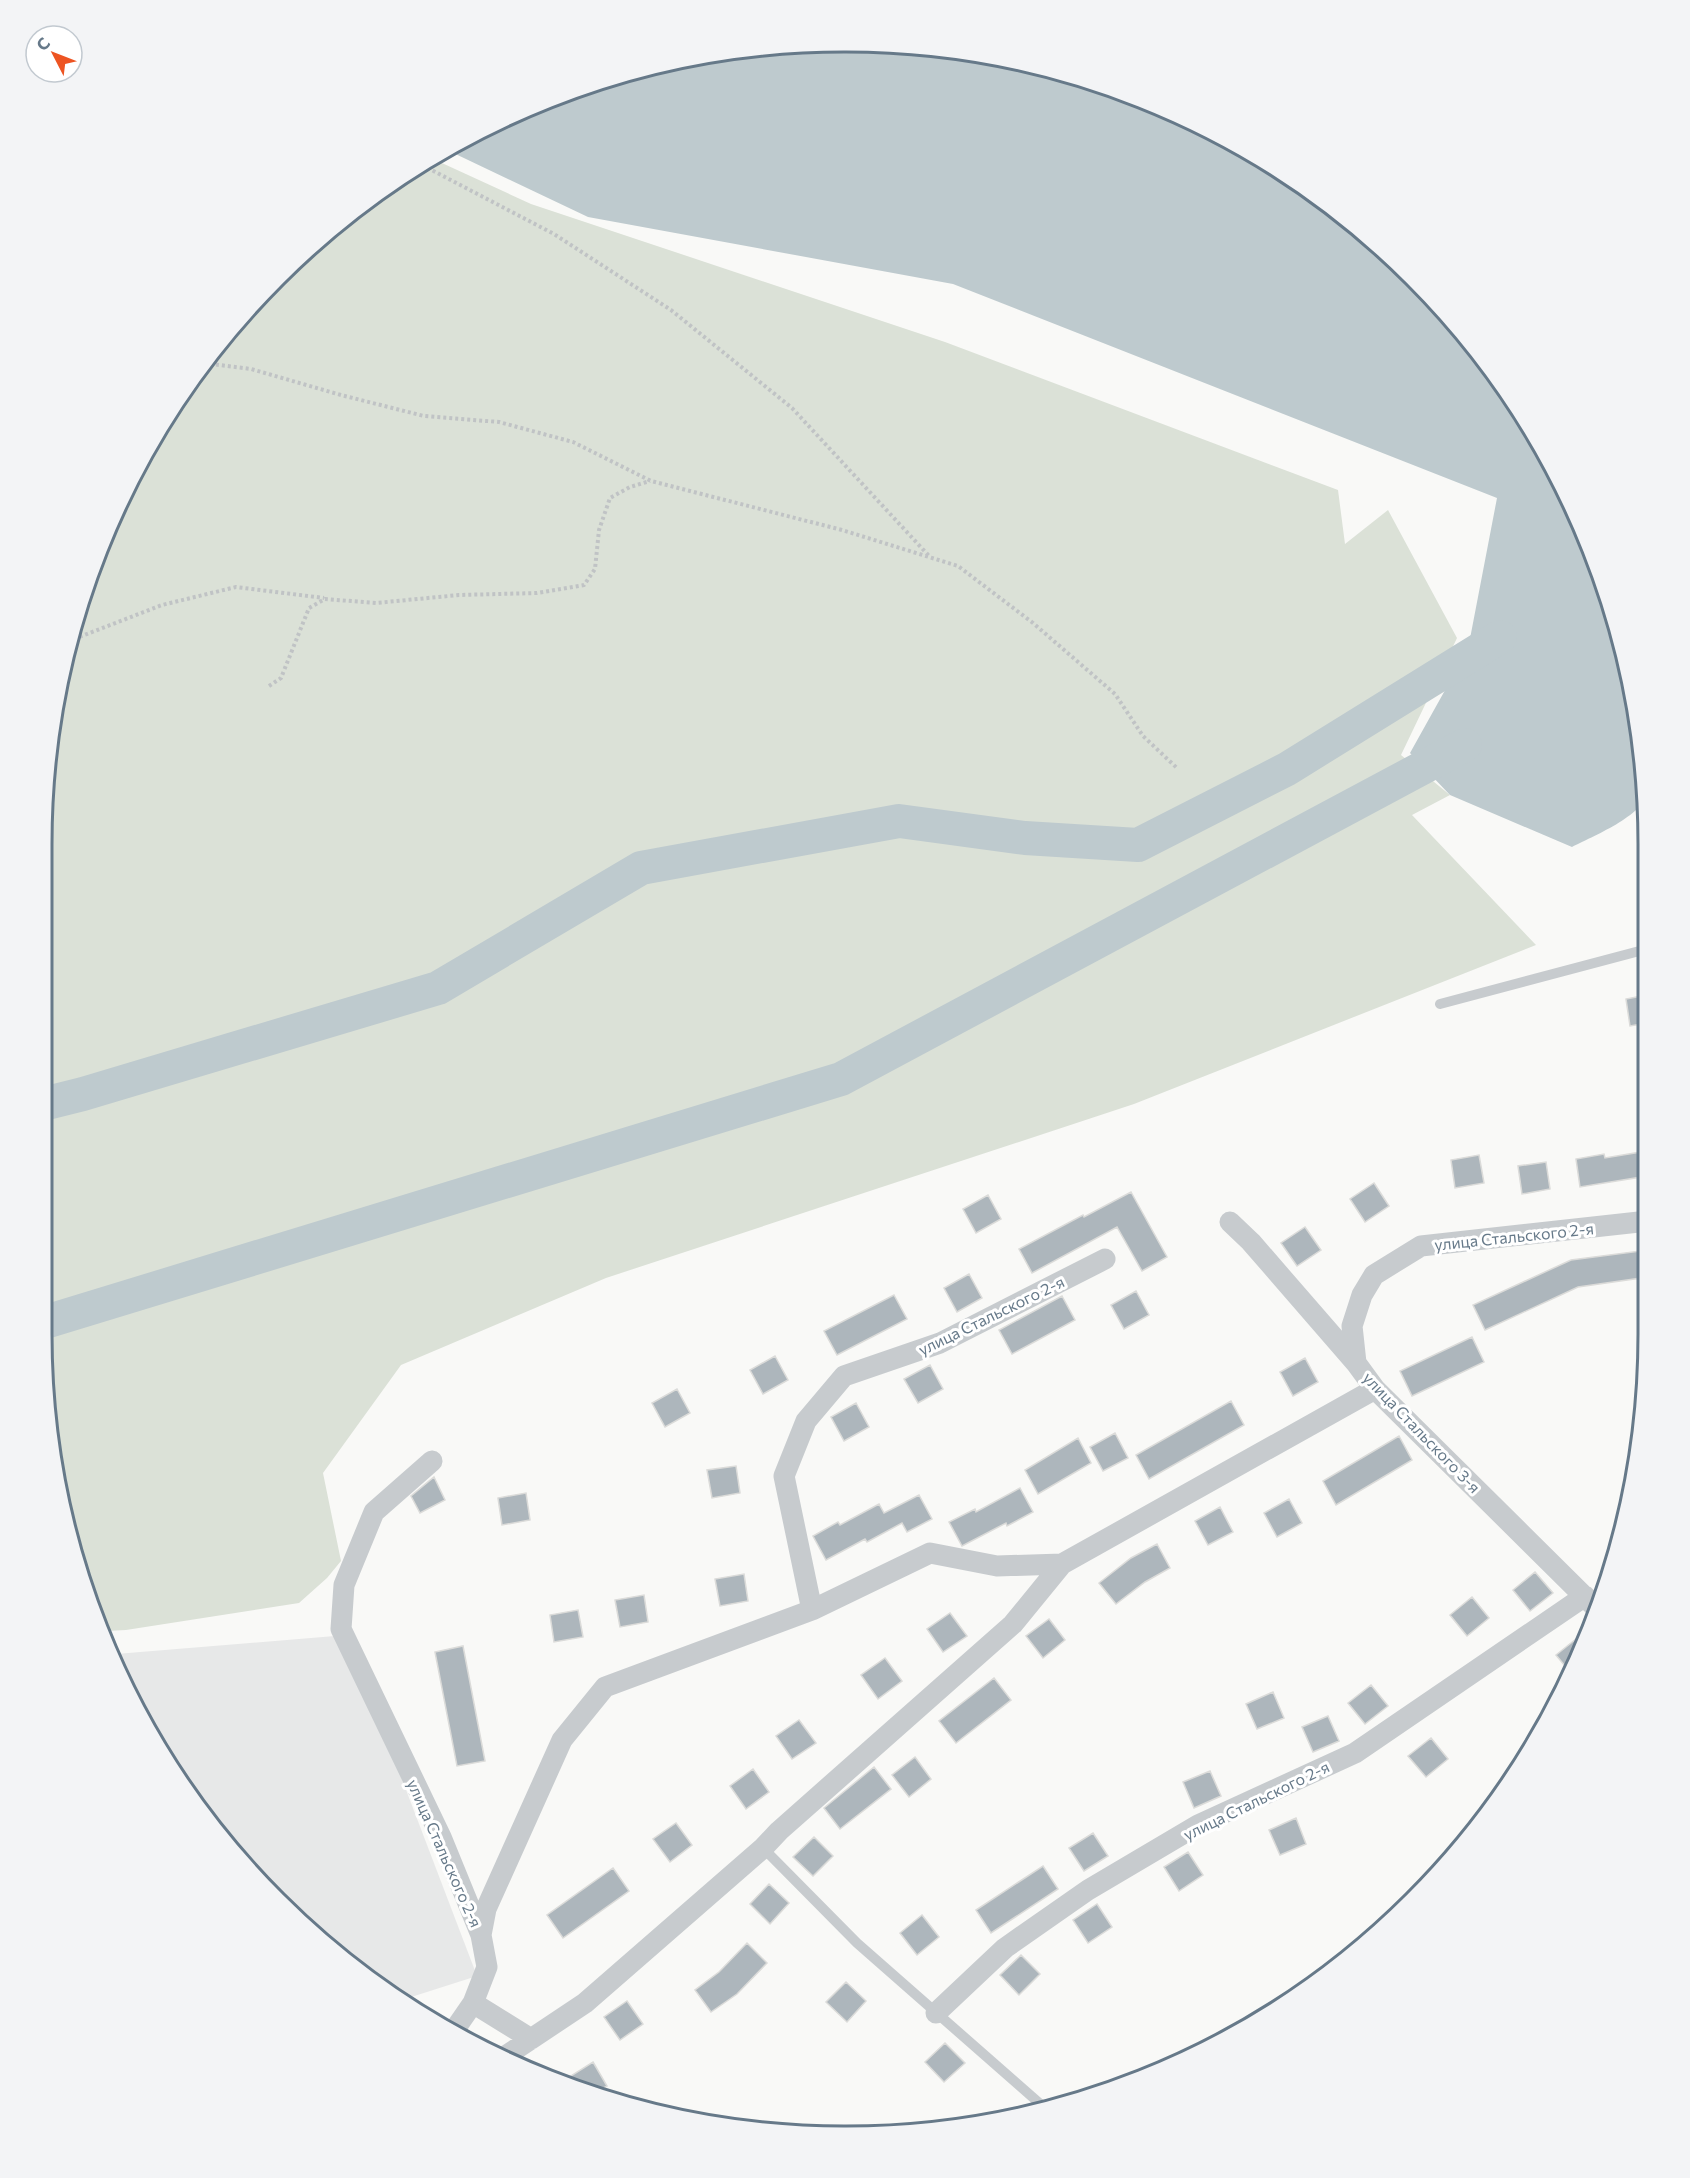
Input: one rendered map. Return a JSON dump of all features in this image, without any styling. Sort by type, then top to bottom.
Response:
[{"type":"street","name":"улица Стальского 3-я","points":[[1230,1222],[1251,1242],[1356,1363],[1375,1389],[1590,1601]]},
{"type":"street","name":"улица Стальского 2-я","points":[[1356,1363],[1352,1326],[1362,1295],[1374,1275],[1421,1246],[1638,1222]]},
{"type":"street","name":"улица Стальского 2-я","points":[[812,1610],[784,1476],[806,1422],[844,1376],[940,1343],[1105,1259]]},
{"type":"street","name":"улица Стальского 2-я","points":[[512,2052],[585,2003],[763,1848],[779,1831],[1013,1624],[1062,1564],[1375,1389]]},
{"type":"street","name":"улица Стальского 2-я","points":[[432,1461],[374,1512],[344,1585],[341,1629],[441,1837],[481,1935]]},
{"type":"street","name":"улица Стальского 2-я","points":[[481,1935],[486,1909],[562,1740],[605,1687],[812,1610],[930,1552],[997,1566],[1062,1564]]},
{"type":"street","name":"улица Стальского 2-я","points":[[936,2013],[1005,1948],[1088,1890],[1198,1825],[1355,1753],[1589,1603]]},
{"type":"street","points":[[458,2024],[473,2003],[487,1966],[481,1935]]},
{"type":"street","points":[[473,2003],[531,2039]]},
{"type":"lane","points":[[1440,1004],[1638,951]]},
{"type":"lane","points":[[763,1848],[857,1943],[1037,2101]]},
{"type":"path","points":[[431,170],[554,234],[671,310],[792,408],[930,557]]},
{"type":"path","points":[[215,364],[251,369],[424,416],[499,422],[573,442],[651,481],[843,530],[958,566],[1033,623],[1115,694],[1143,736],[1178,769]]},
{"type":"path","points":[[81,636],[162,605],[236,587],[325,599],[376,603],[459,595],[537,593],[584,585],[595,569],[599,530],[610,498],[630,487],[651,481]]},
{"type":"path","points":[[269,686],[281,678],[309,608],[325,599]]},
{"type":"shaded area","points":[[845,52],[948,59],[1050,80],[1148,113],[1196,134],[1241,159],[1285,186],[1327,216],[1368,249],[1405,285],[1441,322],[1474,363],[1504,405],[1531,449],[1556,494],[1577,542],[1610,640],[1631,742],[1637,809],[1604,831],[1572,847],[1450,795],[1410,753],[1468,649],[1497,498],[953,284],[588,217],[457,155],[494,134],[542,113],[640,80],[742,59]]},
{"type":"shaded area","points":[[442,163],[531,204],[945,342],[1338,490],[1345,544],[1388,510],[1457,638],[1401,755],[1450,795],[1412,815],[1536,945],[1134,1104],[606,1278],[401,1365],[323,1473],[341,1561],[327,1578],[299,1603],[111,1631],[80,1538],[59,1436],[54,1385],[52,1333],[52,845],[59,742],[68,690],[95,590],[134,494],[186,405],[216,363],[249,322],[322,249],[405,186]]},
{"type":"shaded area","points":[[347,1635],[477,1976],[413,1997],[363,1962],[322,1929],[249,1856],[216,1815],[186,1773],[159,1729],[134,1684],[121,1654]]},
{"type":"building","points":[[1638,997],[1638,1025],[1630,1026],[1626,999]]},
{"type":"building","points":[[1638,1152],[1638,1177],[1580,1187],[1576,1159],[1604,1154],[1605,1158]]},
{"type":"building","points":[[1479,1155],[1484,1183],[1455,1188],[1451,1160]]},
{"type":"building","points":[[1546,1162],[1550,1189],[1522,1194],[1518,1166]]},
{"type":"building","points":[[1374,1183],[1389,1206],[1365,1222],[1350,1199]]},
{"type":"building","points":[[1131,1192],[1167,1257],[1142,1271],[1117,1227],[1032,1273],[1019,1249]]},
{"type":"building","points":[[988,1195],[1001,1219],[976,1233],[963,1209]]},
{"type":"building","points":[[1305,1227],[1321,1250],[1297,1266],[1281,1243]]},
{"type":"building","points":[[1638,1251],[1638,1278],[1578,1287],[1485,1330],[1473,1305],[1571,1260]]},
{"type":"building","points":[[969,1274],[982,1298],[957,1312],[944,1288]]},
{"type":"building","points":[[1136,1291],[1149,1315],[1124,1329],[1111,1305]]},
{"type":"building","points":[[894,1295],[907,1319],[837,1355],[824,1331]]},
{"type":"building","points":[[1062,1296],[1075,1320],[1012,1354],[999,1330]]},
{"type":"building","points":[[1472,1337],[1484,1362],[1412,1396],[1400,1371]]},
{"type":"building","points":[[775,1356],[788,1380],[763,1394],[750,1370]]},
{"type":"building","points":[[1305,1358],[1318,1382],[1293,1396],[1280,1372]]},
{"type":"building","points":[[930,1365],[943,1389],[918,1403],[904,1379]]},
{"type":"building","points":[[677,1389],[690,1413],[665,1427],[652,1403]]},
{"type":"building","points":[[1231,1401],[1244,1425],[1149,1479],[1136,1455]]},
{"type":"building","points":[[856,1403],[869,1427],[844,1441],[831,1417]]},
{"type":"building","points":[[1115,1433],[1128,1458],[1103,1471],[1090,1447]]},
{"type":"building","points":[[1399,1436],[1412,1460],[1336,1505],[1323,1481]]},
{"type":"building","points":[[1078,1438],[1091,1463],[1038,1494],[1025,1470]]},
{"type":"building","points":[[736,1466],[740,1493],[712,1498],[707,1470]]},
{"type":"building","points":[[434,1477],[445,1500],[420,1513],[411,1496]]},
{"type":"building","points":[[1020,1488],[1033,1512],[962,1546],[949,1522],[975,1509],[976,1512]]},
{"type":"building","points":[[526,1493],[530,1520],[502,1525],[498,1498]]},
{"type":"building","points":[[919,1495],[932,1519],[907,1532],[902,1523],[867,1542],[865,1539],[826,1560],[813,1536],[838,1522],[840,1525],[879,1504],[884,1513]]},
{"type":"building","points":[[1289,1499],[1302,1523],[1277,1537],[1264,1513]]},
{"type":"building","points":[[1220,1507],[1233,1532],[1208,1545],[1195,1521]]},
{"type":"building","points":[[1157,1544],[1170,1568],[1145,1582],[1116,1604],[1099,1583],[1131,1558]]},
{"type":"building","points":[[1535,1572],[1553,1593],[1530,1611],[1513,1590]]},
{"type":"building","points":[[744,1574],[748,1601],[720,1606],[715,1579]]},
{"type":"building","points":[[644,1595],[648,1622],[620,1627],[615,1600]]},
{"type":"building","points":[[1472,1597],[1489,1618],[1467,1636],[1450,1615]]},
{"type":"building","points":[[578,1610],[583,1637],[554,1642],[550,1615]]},
{"type":"building","points":[[950,1613],[967,1636],[943,1652],[927,1629]]},
{"type":"building","points":[[1049,1619],[1065,1640],[1043,1658],[1026,1636]]},
{"type":"building","points":[[1576,1639],[1564,1665],[1556,1655]]},
{"type":"building","points":[[463,1646],[485,1761],[457,1766],[435,1652]]},
{"type":"building","points":[[885,1658],[902,1681],[878,1699],[861,1675]]},
{"type":"building","points":[[994,1678],[1011,1700],[956,1743],[939,1721]]},
{"type":"building","points":[[1371,1685],[1388,1706],[1365,1724],[1348,1703]]},
{"type":"building","points":[[1273,1692],[1284,1718],[1257,1729],[1246,1704]]},
{"type":"building","points":[[1328,1716],[1339,1741],[1313,1752],[1302,1727]]},
{"type":"building","points":[[799,1720],[816,1743],[792,1759],[776,1736]]},
{"type":"building","points":[[1431,1738],[1448,1759],[1426,1777],[1408,1756]]},
{"type":"building","points":[[915,1757],[931,1779],[909,1797],[892,1775]]},
{"type":"building","points":[[874,1767],[891,1789],[840,1829],[824,1808]]},
{"type":"building","points":[[753,1769],[769,1792],[746,1809],[730,1786]]},
{"type":"building","points":[[1210,1771],[1221,1796],[1194,1808],[1183,1782]]},
{"type":"building","points":[[1296,1818],[1306,1844],[1280,1855],[1269,1830]]},
{"type":"building","points":[[676,1823],[692,1845],[670,1862],[653,1839]]},
{"type":"building","points":[[1093,1833],[1108,1856],[1084,1871],[1069,1848]]},
{"type":"building","points":[[814,1837],[833,1856],[813,1876],[793,1857]]},
{"type":"building","points":[[1188,1852],[1203,1875],[1179,1891],[1164,1867]]},
{"type":"building","points":[[1043,1866],[1058,1889],[991,1933],[976,1910]]},
{"type":"building","points":[[613,1868],[629,1891],[563,1938],[547,1915]]},
{"type":"building","points":[[769,1884],[789,1903],[770,1924],[750,1904]]},
{"type":"building","points":[[1097,1904],[1112,1927],[1088,1943],[1073,1920]]},
{"type":"building","points":[[922,1915],[939,1937],[917,1955],[900,1933]]},
{"type":"building","points":[[747,1943],[767,1963],[737,1994],[711,2012],[695,1990],[719,1972]]},
{"type":"building","points":[[1021,1955],[1040,1974],[1019,1995],[1000,1975]]},
{"type":"building","points":[[846,1982],[866,2001],[847,2022],[826,2002]]},
{"type":"building","points":[[627,2001],[643,2024],[620,2040],[604,2017]]},
{"type":"building","points":[[945,2043],[965,2063],[944,2082],[925,2062]]},
{"type":"building","points":[[593,2062],[607,2086],[605,2087],[571,2076]]},
{"type":"waterway","points":[[52,1102],[438,988],[641,868],[899,821],[1025,838],[1138,845],[1287,769],[1500,637]]},
{"type":"waterway","points":[[52,1320],[841,1079],[1465,745]]}]
